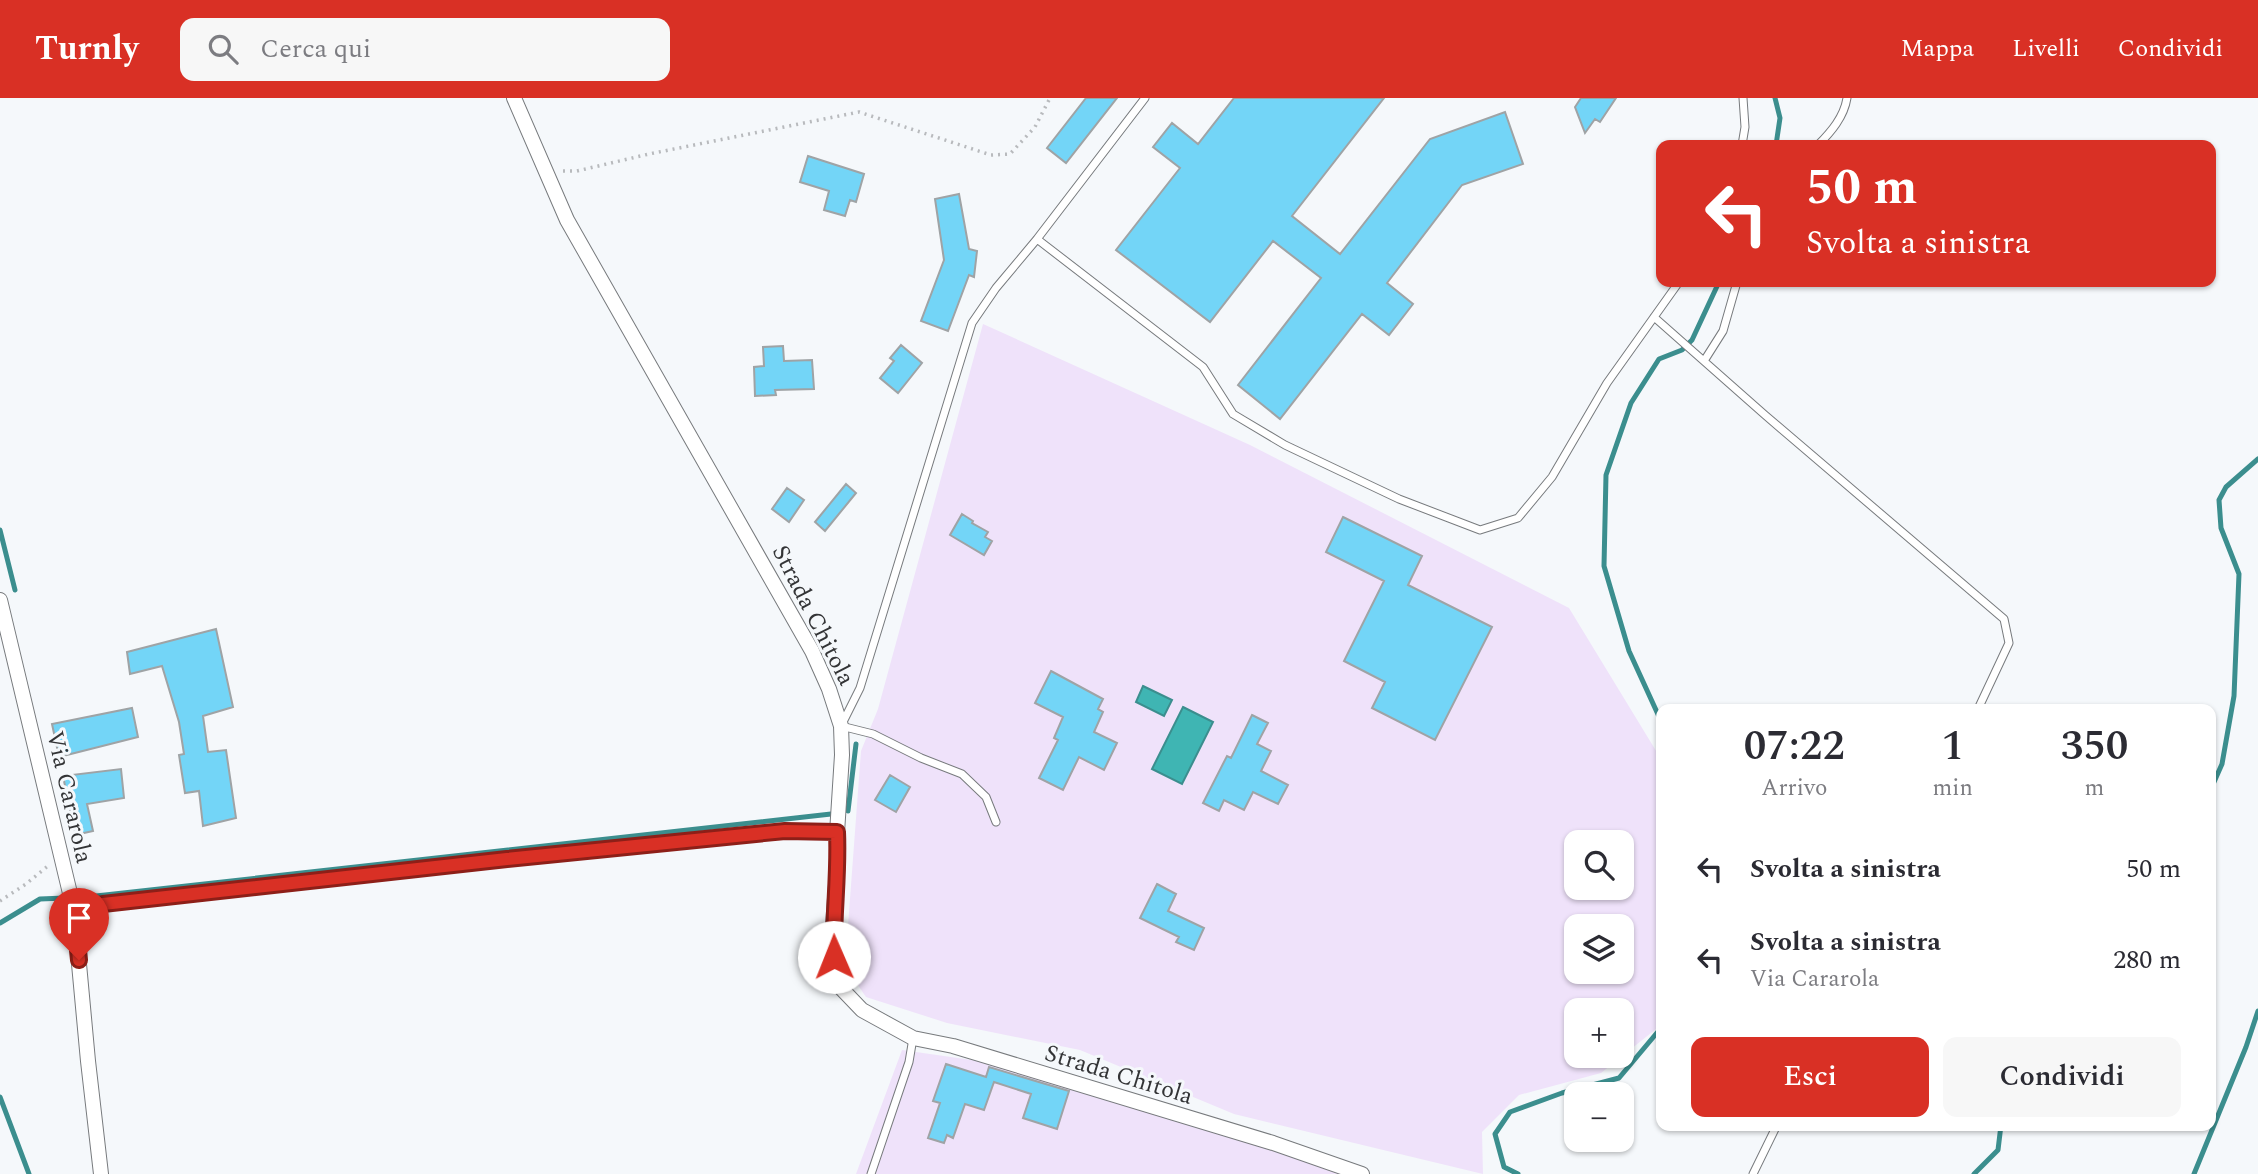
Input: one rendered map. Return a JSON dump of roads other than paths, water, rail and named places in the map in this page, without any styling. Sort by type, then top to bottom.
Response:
[{"type":"street","name":"Strada Chitola","points":[[514,98],[567,220],[812,651],[829,689],[841,726],[842,755],[833,925],[834,957],[839,986],[862,1010],[913,1038],[953,1046],[1273,1143],[1362,1174]]},
{"type":"street","name":"Via Cararola","points":[[0,600],[74,910],[102,1174]]},
{"type":"lane","points":[[996,822],[986,797],[962,774],[921,758],[873,734],[841,726],[860,688],[972,323],[996,288],[1145,98]]},
{"type":"lane","points":[[1743,98],[1745,127],[1743,140]]},
{"type":"lane","points":[[1823,140],[1845,109],[1847,98]]},
{"type":"lane","points":[[1037,239],[1203,367],[1233,414],[1284,445],[1399,499],[1480,530],[1518,518],[1552,477],[1607,383],[1675,287]]},
{"type":"lane","points":[[1704,361],[1723,331],[1736,287]]},
{"type":"lane","points":[[1654,317],[2004,619],[2009,643],[1980,704]]},
{"type":"lane","points":[[74,910],[103,904],[507,859],[785,831],[837,832]]},
{"type":"lane","points":[[871,1174],[909,1062],[913,1038]]},
{"type":"lane","points":[[1753,1174],[1774,1131]]},
{"type":"water","points":[[1143,686],[1172,700],[1164,716],[1136,702]]},
{"type":"water","points":[[1183,707],[1213,722],[1182,784],[1152,769]]},
{"type":"waterway","points":[[1775,98],[1780,118],[1777,140]]},
{"type":"waterway","points":[[1656,710],[1629,651],[1604,566],[1606,475],[1631,403],[1659,359],[1682,350],[1692,340],[1717,287]]},
{"type":"waterway","points":[[2216,778],[2222,764],[2234,696],[2239,574],[2221,528],[2219,500],[2226,487],[2258,459]]},
{"type":"waterway","points":[[0,530],[15,590]]},
{"type":"waterway","points":[[848,811],[856,744]]},
{"type":"waterway","points":[[78,898],[831,814]]},
{"type":"waterway","points":[[0,923],[40,899],[65,898]]},
{"type":"waterway","points":[[2216,1120],[2258,1011]]},
{"type":"waterway","points":[[1518,1174],[1504,1167],[1495,1134],[1510,1112],[1562,1093],[1619,1078],[1656,1034]]},
{"type":"waterway","points":[[0,1097],[29,1174]]},
{"type":"waterway","points":[[1974,1174],[1998,1150],[2000,1131]]},
{"type":"waterway","points":[[2194,1174],[2212,1131]]}]
